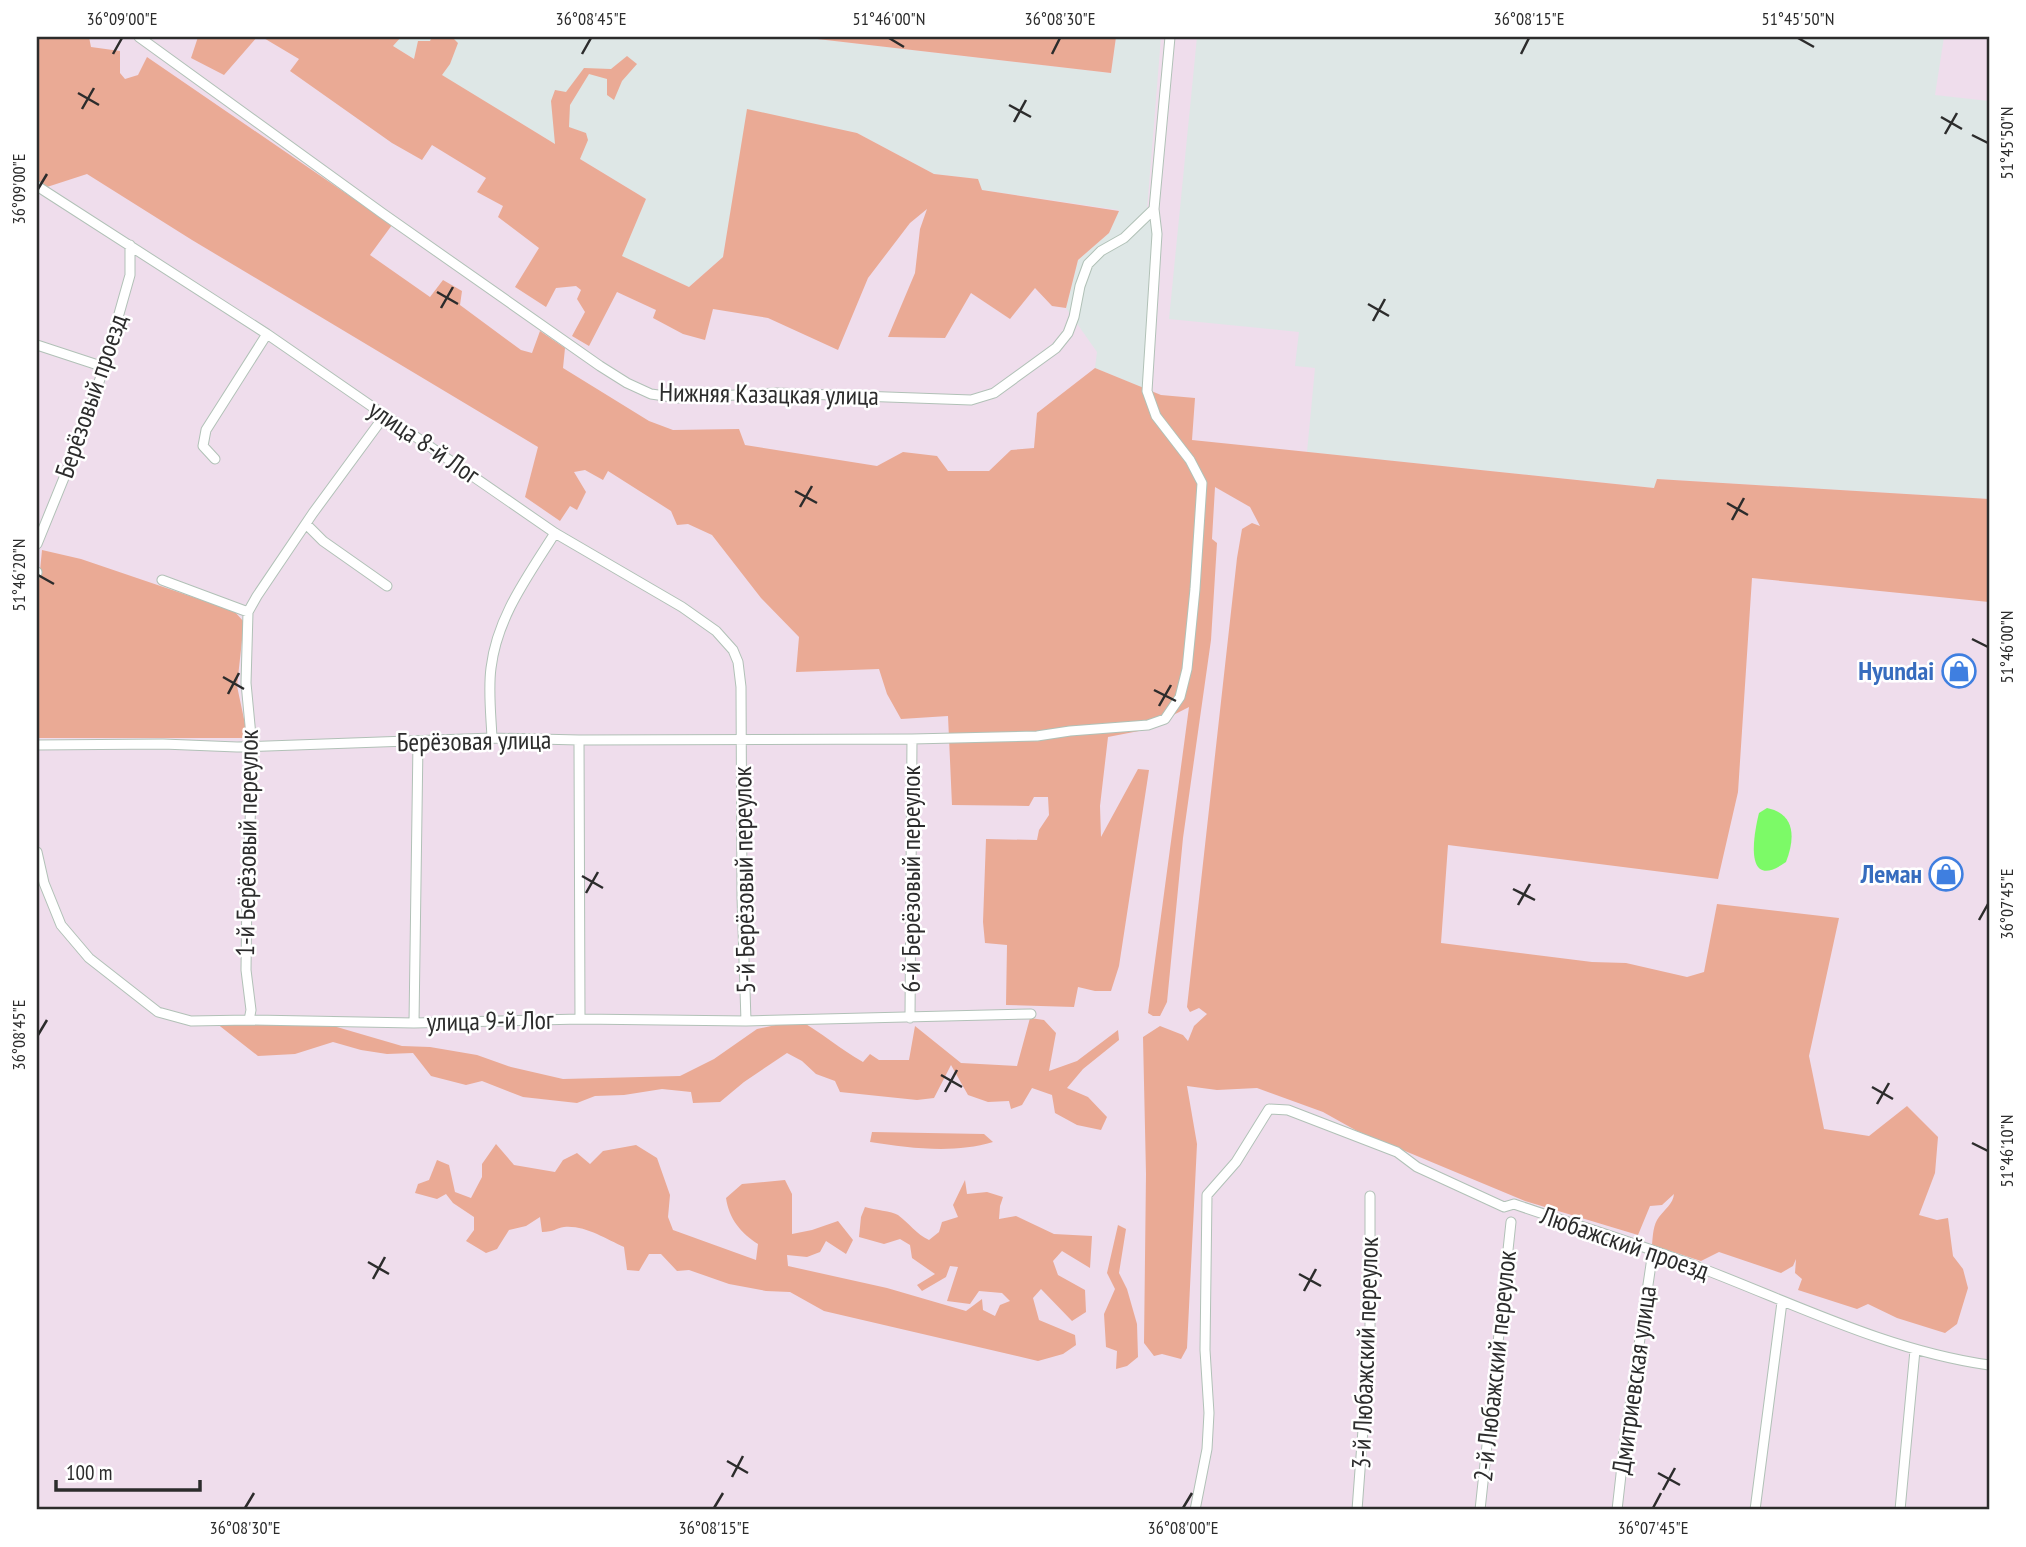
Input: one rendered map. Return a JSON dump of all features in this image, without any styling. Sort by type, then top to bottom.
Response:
[{"type":"street","name":"Нижняя Казацкая улица","points":[[142,37],[433,249],[600,366],[651,394],[679,398],[821,393],[946,401],[971,400],[994,393],[1056,348],[1068,333],[1088,264],[1101,251],[1124,238],[1154,209]]},
{"type":"street","points":[[1154,209],[1170,37]]},
{"type":"street","name":"улица 8-й Лог","points":[[37,186],[267,334],[555,533],[682,607],[716,631],[733,650],[738,662],[742,738]]},
{"type":"street","name":"Берёзовая улица","points":[[37,745],[252,746],[492,738],[912,739],[1037,736],[1148,725],[1165,719],[1180,697],[1187,669],[1202,483],[1191,460],[1156,416],[1147,391],[1157,234],[1154,209]]},
{"type":"street","name":"Берёзовый проезд","points":[[37,544],[81,436],[104,367],[130,275],[130,246]]},
{"type":"street","points":[[215,458],[203,446],[206,430],[267,334]]},
{"type":"street","points":[[37,345],[104,367]]},
{"type":"street","points":[[162,580],[248,612],[306,524],[385,415]]},
{"type":"street","points":[[306,524],[323,541],[387,586]]},
{"type":"street","points":[[492,738],[490,670],[496,641],[507,611],[555,533]]},
{"type":"street","name":"1-й Берёзовый переулок","points":[[248,612],[246,683],[252,746],[253,799],[247,888],[246,970],[251,1010],[249,1020]]},
{"type":"street","name":"5-й Берёзовый переулок","points":[[742,738],[741,873],[746,1021]]},
{"type":"street","name":"6-й Берёзовый переулок","points":[[909,1018],[912,739]]},
{"type":"street","points":[[579,740],[580,1019]]},
{"type":"street","points":[[414,1023],[418,741]]},
{"type":"street","name":"улица 9-й Лог","points":[[37,852],[44,883],[61,925],[89,958],[158,1012],[191,1021],[746,1021],[1031,1014]]},
{"type":"street","name":"Любажский проезд","points":[[1195,1510],[1207,1449],[1209,1413],[1205,1350],[1207,1195],[1236,1162],[1269,1109],[1289,1110],[1397,1152],[1417,1167],[1504,1207],[1514,1204],[1705,1269],[1782,1302],[1915,1350],[1989,1365]]},
{"type":"street","name":"3-й Любажский переулок","points":[[1357,1510],[1370,1336],[1370,1196]]},
{"type":"street","name":"2-й Любажский переулок","points":[[1480,1510],[1511,1222]]},
{"type":"street","name":"Дмитриевская улица","points":[[1617,1510],[1637,1349],[1653,1251]]},
{"type":"street","points":[[1755,1510],[1782,1302]]},
{"type":"street","points":[[1900,1510],[1915,1350]]},
{"type":"shaded area","points":[[37,37],[89,37],[91,47],[120,51],[120,73],[125,79],[138,75],[147,57],[392,225],[370,255],[430,297],[443,280],[462,291],[460,305],[521,350],[532,353],[540,331],[565,348],[563,368],[649,421],[673,430],[739,429],[745,445],[877,466],[903,452],[937,456],[948,471],[989,471],[1011,450],[1034,448],[1037,413],[1095,368],[1161,395],[1195,398],[1192,440],[1654,488],[1657,479],[1989,499],[1989,602],[1752,578],[1738,792],[1718,879],[1448,845],[1441,943],[1592,962],[1626,963],[1687,977],[1704,972],[1717,904],[1839,918],[1809,1056],[1824,1129],[1869,1136],[1907,1106],[1938,1137],[1935,1173],[1919,1215],[1937,1220],[1948,1218],[1953,1256],[1963,1269],[1968,1288],[1957,1324],[1945,1333],[1897,1318],[1868,1304],[1857,1309],[1798,1290],[1802,1279],[1795,1273],[1796,1259],[1793,1266],[1781,1273],[1719,1252],[1701,1261],[1652,1245],[1656,1223],[1674,1194],[1662,1205],[1650,1206],[1638,1235],[1525,1201],[1357,1131],[1323,1112],[1257,1088],[1217,1090],[1187,1086],[1197,1144],[1187,1348],[1181,1359],[1162,1354],[1154,1356],[1144,1343],[1146,1174],[1143,1037],[1160,1026],[1183,1035],[1188,1041],[1194,1026],[1207,1014],[1199,1008],[1190,1012],[1187,1007],[1237,558],[1242,529],[1252,523],[1260,526],[1250,507],[1215,487],[1212,539],[1217,543],[1211,640],[1183,838],[1167,1002],[1160,1016],[1148,1013],[1189,707],[1144,730],[1108,737],[1100,806],[1101,837],[1138,769],[1149,770],[1119,966],[1111,991],[1078,987],[1074,1007],[1006,1005],[1007,945],[985,943],[983,922],[986,839],[1037,840],[1039,830],[1049,815],[1048,797],[1034,797],[1029,806],[952,805],[948,716],[901,719],[887,694],[879,669],[796,672],[799,637],[761,598],[712,535],[688,524],[677,525],[671,511],[608,471],[603,480],[585,470],[574,472],[586,492],[577,510],[570,506],[560,521],[525,497],[538,447],[87,174],[47,187],[37,180]]},
{"type":"shaded area","points":[[198,37],[257,37],[224,75],[191,58]]},
{"type":"shaded area","points":[[262,37],[401,37],[393,46],[414,59],[418,41],[430,41],[432,37],[452,37],[458,43],[450,64],[442,75],[555,144],[551,101],[555,90],[566,92],[584,68],[611,69],[627,56],[637,64],[622,81],[614,100],[607,95],[607,79],[589,74],[570,105],[569,127],[586,133],[588,140],[580,159],[646,199],[622,256],[689,287],[723,257],[747,109],[857,133],[934,174],[978,179],[982,190],[1119,211],[1109,233],[1078,260],[1066,308],[1052,306],[1035,288],[1010,319],[971,293],[945,338],[888,337],[915,273],[920,229],[927,209],[910,223],[868,278],[838,350],[768,318],[713,309],[705,340],[683,334],[653,318],[656,310],[617,292],[589,346],[572,336],[585,312],[577,299],[581,290],[576,286],[556,288],[546,307],[515,287],[539,248],[498,217],[503,206],[477,192],[486,178],[432,145],[422,160],[392,143],[290,71],[299,59]]},
{"type":"shaded area","points":[[378,37],[800,37],[1111,73],[1116,37],[1161,37],[1147,210],[1153,231],[1143,388],[1095,368],[1097,352],[1066,308],[1078,260],[1109,233],[1119,210],[982,190],[977,179],[934,174],[857,133],[748,110],[723,257],[689,287],[621,256],[646,199]]},
{"type":"shaded area","points":[[800,37],[1116,37],[1111,73]]},
{"type":"shaded area","points":[[1197,37],[1944,37],[1935,95],[1989,101],[1989,499],[1657,479],[1655,488],[1307,452],[1315,368],[1295,366],[1299,332],[1169,319]]},
{"type":"shaded area","points":[[42,550],[81,559],[234,611],[244,622],[237,686],[248,738],[37,738],[37,602]]},
{"type":"shaded area","points":[[1767,808],[1783,816],[1792,836],[1786,862],[1773,869],[1763,870],[1757,866],[1754,847],[1759,813]]},
{"type":"shaded area","points":[[1030,1018],[1044,1020],[1056,1033],[1049,1071],[1077,1061],[1118,1030],[1119,1040],[1083,1069],[1067,1088],[1088,1097],[1107,1117],[1101,1130],[1077,1125],[1055,1113],[1052,1095],[1032,1088],[1022,1105],[1011,1109],[1009,1101],[988,1102],[968,1095],[951,1065],[934,1098],[917,1100],[840,1092],[835,1081],[816,1074],[802,1061],[787,1053],[720,1102],[693,1103],[691,1092],[662,1089],[595,1096],[577,1103],[523,1097],[482,1081],[466,1085],[431,1076],[413,1053],[387,1054],[333,1042],[295,1054],[258,1056],[216,1023],[330,1025],[402,1046],[430,1047],[477,1055],[511,1067],[563,1079],[680,1076],[714,1059],[757,1029],[799,1020],[863,1062],[870,1054],[879,1060],[909,1060],[915,1026],[961,1063],[1017,1066]]},
{"type":"shaded area","points":[[872,1132],[984,1134],[993,1142],[963,1148],[916,1148],[870,1142]]},
{"type":"shaded area","points":[[496,1144],[514,1165],[555,1172],[563,1160],[577,1153],[590,1164],[603,1151],[636,1145],[657,1158],[670,1195],[668,1217],[673,1230],[756,1260],[758,1244],[737,1225],[726,1198],[742,1184],[785,1180],[792,1194],[792,1234],[838,1221],[853,1240],[846,1254],[826,1241],[820,1252],[807,1257],[787,1255],[788,1266],[887,1288],[966,1311],[982,1299],[983,1310],[995,1316],[1000,1305],[1010,1301],[1002,1293],[979,1291],[970,1304],[947,1301],[958,1267],[950,1266],[946,1277],[922,1291],[917,1285],[935,1274],[912,1258],[910,1245],[900,1239],[884,1244],[859,1237],[865,1207],[898,1215],[929,1240],[939,1232],[942,1222],[958,1217],[953,1205],[965,1180],[967,1194],[987,1192],[1003,1197],[999,1219],[1016,1216],[1054,1234],[1092,1236],[1090,1268],[1062,1251],[1053,1261],[1058,1275],[1085,1290],[1086,1312],[1072,1321],[1041,1289],[1033,1298],[1039,1320],[1075,1335],[1076,1345],[1063,1354],[1038,1361],[824,1311],[790,1292],[766,1291],[729,1284],[689,1270],[677,1271],[661,1254],[649,1254],[639,1271],[627,1270],[624,1247],[580,1228],[564,1227],[542,1232],[540,1217],[526,1226],[509,1230],[497,1249],[486,1253],[466,1241],[474,1230],[474,1217],[453,1203],[446,1194],[437,1199],[415,1193],[418,1184],[429,1180],[437,1160],[449,1165],[455,1192],[471,1198],[482,1177],[482,1164]]},
{"type":"shaded area","points":[[1118,1225],[1126,1229],[1119,1273],[1127,1289],[1137,1324],[1138,1357],[1127,1366],[1116,1369],[1117,1351],[1106,1347],[1104,1314],[1115,1289],[1107,1273]]},
{"type":"place","name":"Hyundai","points":[[1959,671]]},
{"type":"place","name":"Леман","points":[[1946,874]]}]
